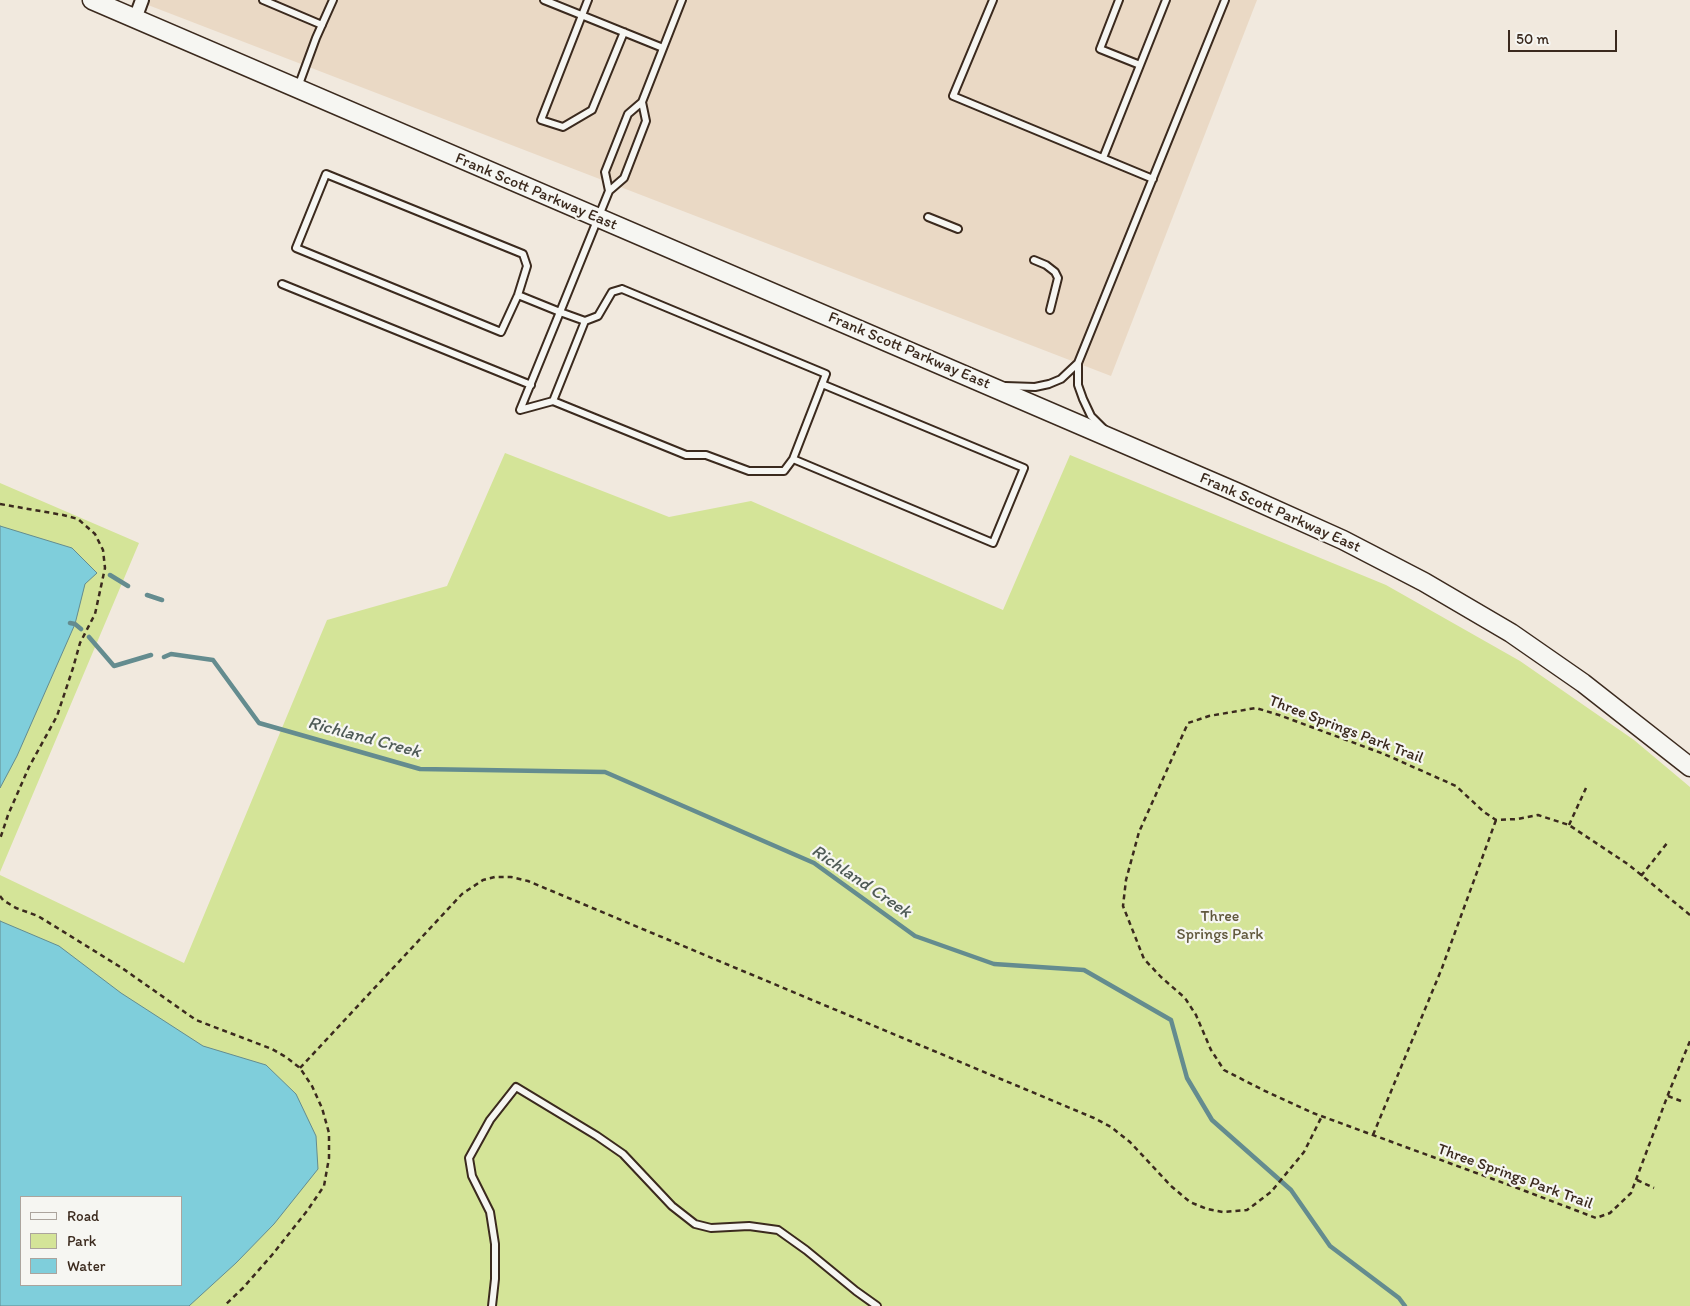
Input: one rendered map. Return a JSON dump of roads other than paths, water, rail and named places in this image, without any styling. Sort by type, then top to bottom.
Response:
[{"type":"main road","name":"Frank Scott Parkway East","points":[[92,0],[1116,440],[1344,540],[1424,582],[1511,633],[1583,683],[1690,767]]},
{"type":"street","points":[[135,18],[142,0]]},
{"type":"lane","points":[[262,0],[322,25]]},
{"type":"lane","points":[[297,89],[333,0]]},
{"type":"lane","points":[[544,0],[663,48]]},
{"type":"lane","points":[[588,0],[541,120],[563,128],[592,110],[624,32]]},
{"type":"lane","points":[[609,191],[605,172],[628,114],[642,102],[682,0]]},
{"type":"lane","points":[[993,0],[953,96],[1153,178]]},
{"type":"lane","points":[[1120,0],[1100,49],[1140,65]]},
{"type":"lane","points":[[1103,158],[1166,0]]},
{"type":"lane","points":[[1116,440],[1091,416],[1078,385],[1078,363],[1225,0]]},
{"type":"lane","points":[[518,295],[560,312],[585,321],[598,316],[612,292],[622,289],[826,374],[793,459],[784,471],[749,471],[706,455],[686,455],[553,401],[520,410],[531,385],[560,312],[609,191],[624,178],[646,121],[642,102]]},
{"type":"lane","points":[[326,174],[523,254],[527,266],[518,295],[501,332],[296,248],[326,174]]},
{"type":"lane","points":[[928,217],[958,229]]},
{"type":"lane","points":[[1034,260],[1051,268],[1058,278],[1050,310]]},
{"type":"lane","points":[[282,284],[531,385]]},
{"type":"lane","points":[[553,401],[585,321]]},
{"type":"lane","points":[[988,386],[1035,387],[1049,384],[1061,379],[1078,363]]},
{"type":"lane","points":[[793,459],[993,543],[1024,468],[822,384]]},
{"type":"lane","points":[[492,1306],[495,1279],[495,1244],[490,1212],[472,1176],[469,1158],[490,1120],[516,1087],[597,1136],[622,1154],[672,1206],[695,1224],[711,1228],[749,1226],[778,1230],[877,1306]]},
{"type":"water","points":[[0,526],[72,548],[97,573],[85,584],[75,624],[17,756],[0,788]]},
{"type":"water","points":[[0,921],[59,946],[121,993],[203,1046],[266,1065],[296,1094],[316,1136],[318,1169],[274,1224],[236,1263],[189,1306],[0,1306]]},
{"type":"waterway","points":[[110,575],[128,586]]},
{"type":"waterway","points":[[147,595],[162,600]]},
{"type":"waterway","name":"Richland Creek","points":[[70,623],[75,624],[81,629]]},
{"type":"waterway","name":"Richland Creek","points":[[89,637],[114,666],[151,655]]},
{"type":"waterway","name":"Richland Creek","points":[[164,657],[171,654],[213,660],[259,723],[420,769],[605,772],[814,863],[915,936],[994,964],[1084,970],[1171,1020],[1187,1078],[1212,1120],[1291,1190],[1330,1246],[1399,1298],[1405,1306]]},
{"type":"park label","name":"Three Springs Park","points":[[1220,926]]}]
